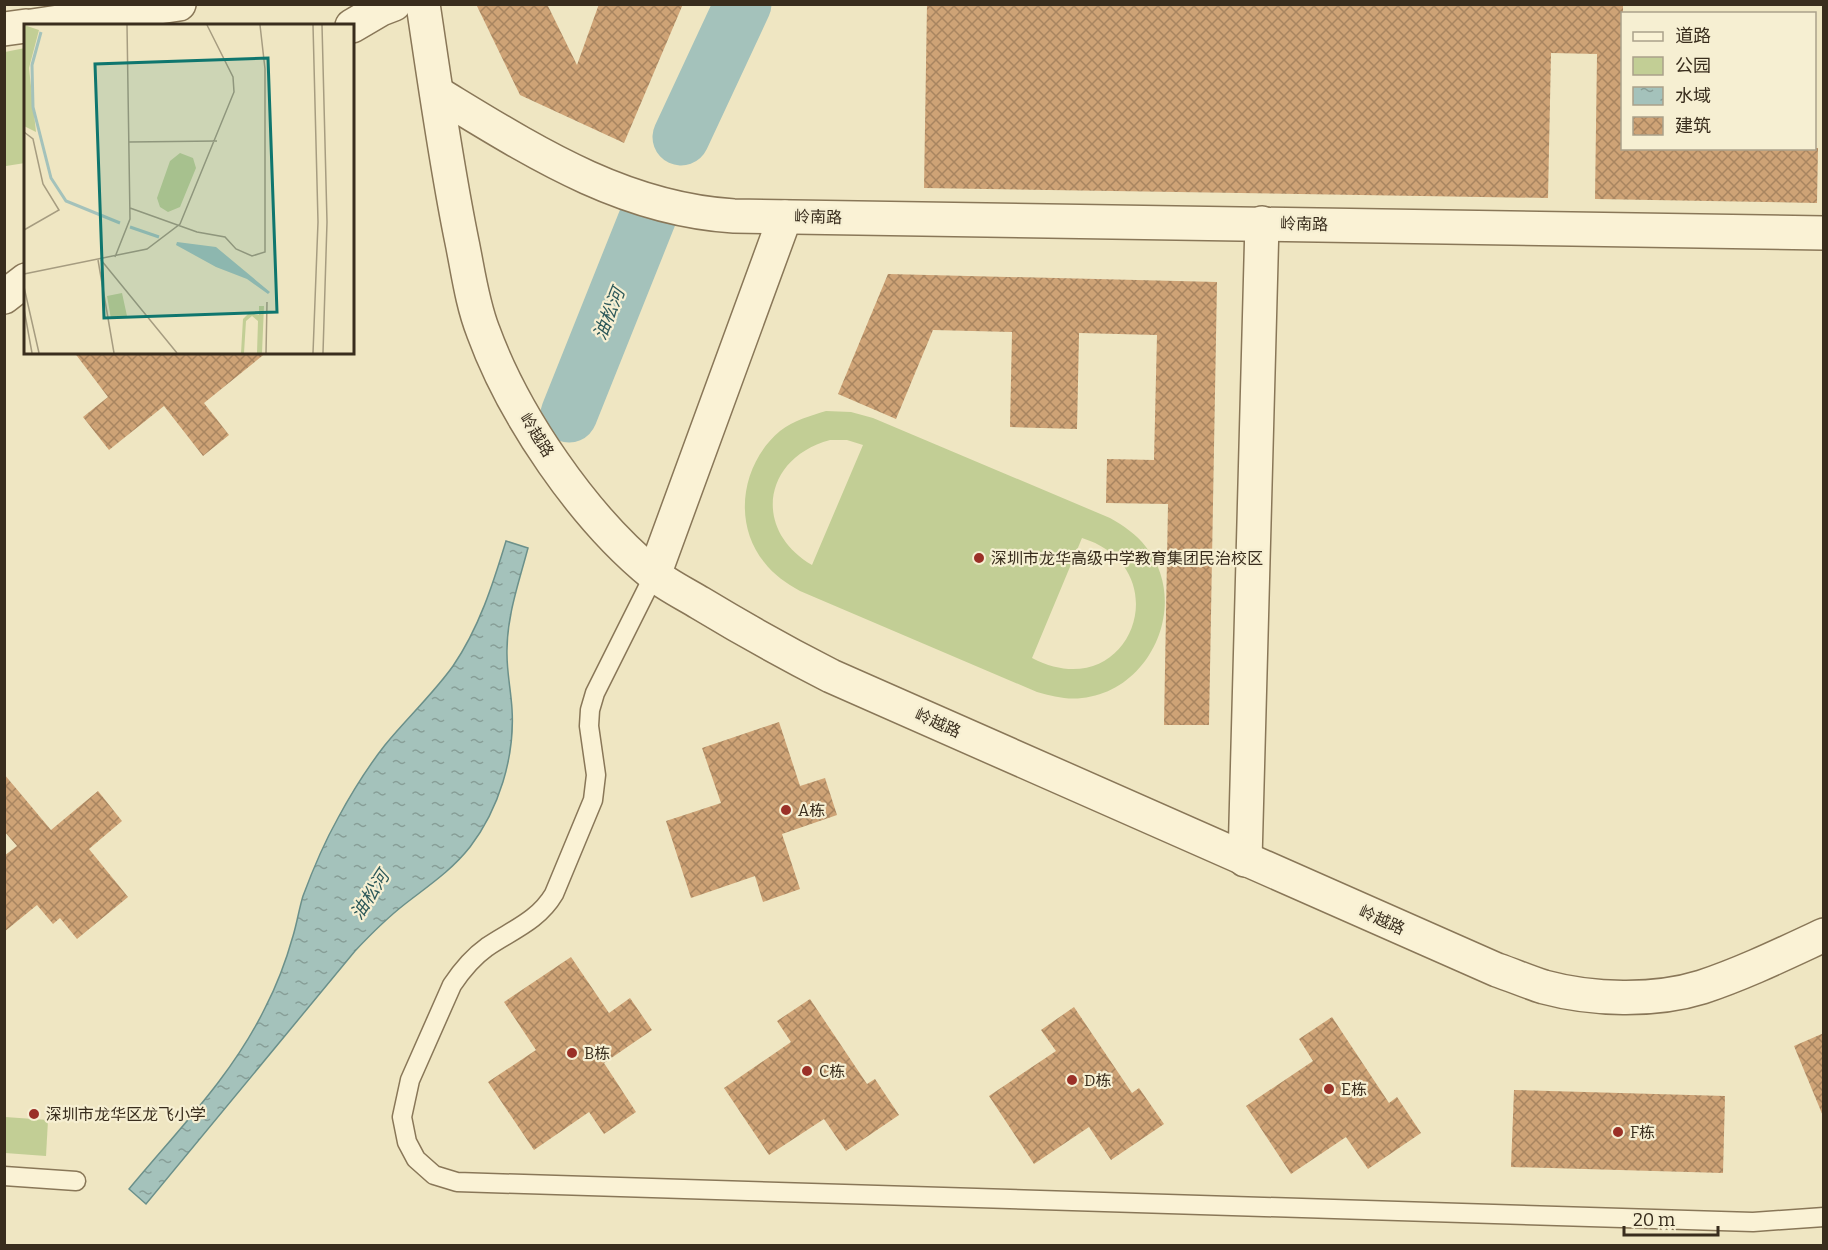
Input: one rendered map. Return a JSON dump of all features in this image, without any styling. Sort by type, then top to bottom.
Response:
[{"type":"street","points":[[45,24],[179,4]]},
{"type":"street","points":[[354,25],[394,4]]},
{"type":"street","name":"岭越路","points":[[423,4],[455,207],[482,329],[502,375],[526,420],[554,462],[578,495],[618,540],[654,575],[754,636],[831,676],[1497,970],[1544,987],[1594,996],[1650,997],[1699,988],[1824,936]]},
{"type":"street","points":[[4,29],[24,26]]},
{"type":"street","name":"岭南路","points":[[437,93],[540,156],[621,191],[670,207],[705,214],[1824,233]]},
{"type":"street","name":"岭南路","points":[[654,575],[785,217]]},
{"type":"street","points":[[1245,860],[1262,223]]},
{"type":"street","points":[[4,297],[24,282]]},
{"type":"lane","points":[[654,575],[595,693],[590,710],[589,726],[596,775],[593,800],[554,894],[536,917],[487,947],[461,970],[452,985],[410,1080],[402,1118],[407,1142],[416,1159],[434,1175],[457,1182],[1718,1221],[1753,1222],[1824,1217]]},
{"type":"lane","points":[[4,1176],[76,1181]]},
{"type":"green space","points":[[24,48],[24,163],[6,166],[4,155],[5,52]]},
{"type":"green space","points":[[826,411],[851,412],[873,418],[1110,518],[1130,531],[1146,547],[1159,569],[1164,593],[1164,617],[1157,641],[1145,662],[1128,679],[1107,692],[1082,698],[1054,696],[1037,692],[800,591],[780,578],[764,562],[754,546],[748,529],[745,511],[750,476],[767,444],[780,431],[796,421]],"holes":[[[830,440],[847,440],[863,445],[812,565],[793,550],[780,533],[774,515],[773,496],[779,478],[790,462],[808,449]],[[1082,538],[1113,554],[1130,577],[1136,603],[1131,629],[1117,651],[1095,665],[1066,669],[1032,658]]]},
{"type":"green space","points":[[5,1117],[48,1120],[46,1156],[5,1153]]},
{"type":"water","points":[[506,541],[528,548],[514,600],[507,641],[512,709],[511,745],[503,782],[489,816],[470,847],[455,864],[392,915],[355,951],[146,1204],[129,1189],[203,1102],[252,1033],[281,973],[303,896],[333,827],[378,754],[453,666],[484,605]]},
{"type":"building","points":[[476,4],[547,4],[577,65],[599,4],[683,4],[624,143],[520,95]]},
{"type":"building","points":[[927,4],[1623,4],[1623,12],[1621,12],[1621,150],[1816,150],[1818,148],[1817,203],[1595,199],[1597,54],[1551,53],[1548,198],[924,188]]},
{"type":"building","points":[[888,274],[1217,282],[1209,725],[1164,725],[1168,504],[1106,503],[1107,459],[1154,460],[1157,335],[1079,333],[1077,429],[1010,427],[1012,332],[933,330],[896,419],[838,394]]},
{"type":"building","points":[[76,354],[265,354],[204,403],[229,435],[203,456],[164,406],[109,450],[83,417],[108,397]]},
{"type":"building","name":"A栋","points":[[779,722],[800,786],[825,778],[837,815],[782,834],[800,889],[763,902],[755,876],[691,898],[666,821],[721,803],[702,748]]},
{"type":"building","points":[[4,774],[51,830],[98,791],[122,821],[89,849],[128,897],[77,939],[60,918],[53,924],[37,905],[4,932],[4,856],[17,846],[4,831]]},
{"type":"building","name":"B栋","points":[[571,957],[609,1013],[630,998],[652,1030],[604,1063],[636,1112],[604,1134],[589,1112],[534,1150],[488,1082],[536,1050],[504,1002]]},
{"type":"building","name":"C栋","points":[[810,999],[867,1084],[875,1079],[899,1115],[846,1151],[824,1119],[769,1155],[724,1088],[791,1042],[777,1021]]},
{"type":"building","name":"D栋","points":[[1074,1007],[1132,1093],[1139,1088],[1164,1124],[1111,1160],[1089,1127],[1034,1164],[989,1096],[1056,1051],[1041,1030]]},
{"type":"building","name":"E栋","points":[[1332,1017],[1389,1103],[1397,1097],[1421,1133],[1368,1169],[1346,1137],[1291,1174],[1246,1106],[1313,1061],[1299,1039]]},
{"type":"building","points":[[1824,1033],[1824,1116],[1823,1116],[1794,1046]]},
{"type":"building","name":"F栋","points":[[1514,1090],[1725,1096],[1723,1173],[1511,1167]]},
{"type":"waterway","name":"油松河","points":[[681,137],[743,4]]},
{"type":"waterway","name":"油松河","points":[[569,414],[649,214]]},
{"type":"place","name":"深圳市龙华高级中学教育集团民治校区","points":[[979,558]]},
{"type":"place","name":"A栋","points":[[786,810]]},
{"type":"place","name":"B栋","points":[[572,1053]]},
{"type":"place","name":"C栋","points":[[807,1071]]},
{"type":"place","name":"D栋","points":[[1072,1080]]},
{"type":"place","name":"E栋","points":[[1329,1089]]},
{"type":"place","name":"深圳市龙华区龙飞小学","points":[[34,1114]]},
{"type":"place","name":"F栋","points":[[1618,1132]]}]
